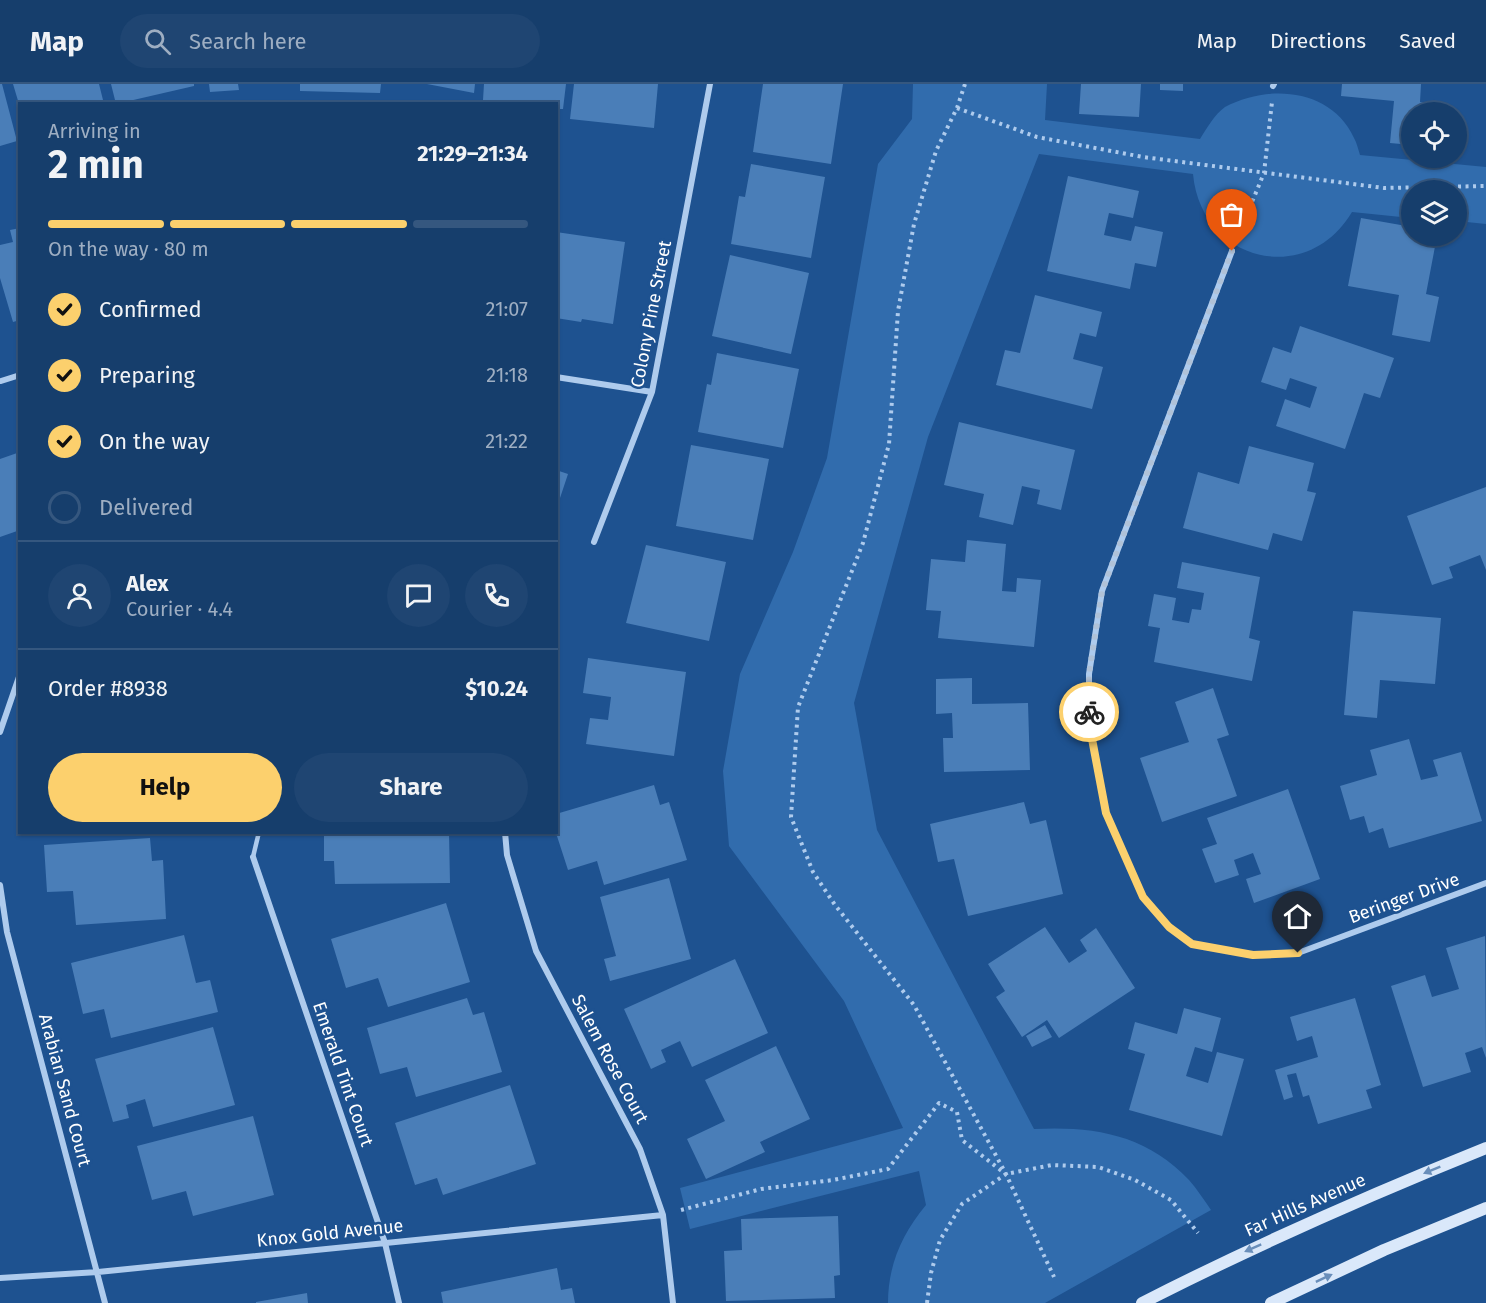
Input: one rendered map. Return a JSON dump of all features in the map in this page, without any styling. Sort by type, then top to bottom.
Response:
[{"type":"main road","name":"Far Hills Avenue","points":[[1142,1303],[1220,1263],[1411,1178],[1486,1148]]},
{"type":"main road","points":[[1271,1303],[1384,1250],[1486,1208]]},
{"type":"street","name":"Colony Pine Street","points":[[594,542],[652,392],[710,84]]},
{"type":"street","name":"Beringer Drive","points":[[1232,251],[1102,591],[1089,674],[1089,723],[1106,813],[1143,897],[1169,927],[1192,944],[1253,955],[1298,953],[1486,883]]},
{"type":"street","points":[[0,381],[18,376]]},
{"type":"street","points":[[558,377],[652,392]]},
{"type":"street","points":[[0,732],[18,680]]},
{"type":"street","name":"Salem Rose Court","points":[[505,834],[507,855],[536,951],[640,1149],[663,1215],[673,1303]]},
{"type":"street","name":"Emerald Tint Court","points":[[253,857],[385,1243],[399,1303]]},
{"type":"street","name":"Arabian Sand Court","points":[[0,885],[7,932],[105,1303]]},
{"type":"street","name":"Knox Gold Avenue","points":[[0,1278],[98,1272],[663,1215]]},
{"type":"lane","points":[[253,857],[259,834]]},
{"type":"path","points":[[964,84],[957,108],[936,152],[914,224],[898,311],[889,444],[863,543],[798,707],[791,817],[813,872],[835,905],[914,1005],[1006,1174],[1054,1277]]},
{"type":"path","points":[[1232,251],[1264,173],[1273,85]]},
{"type":"path","points":[[957,108],[1036,137],[1143,157],[1384,188],[1486,186]]},
{"type":"path","points":[[663,1215],[761,1189],[833,1180],[888,1169],[939,1103],[957,1112],[962,1140],[1006,1174]]},
{"type":"path","points":[[927,1303],[931,1273],[940,1240],[962,1204],[1006,1174],[1052,1165],[1098,1167],[1136,1180],[1171,1200],[1198,1233]]},
{"type":"shaded area","points":[[913,84],[1047,84],[1045,120],[1200,139],[1214,118],[1225,107],[1260,95],[1297,95],[1314,100],[1330,109],[1344,121],[1355,140],[1360,155],[1401,159],[1401,168],[1467,168],[1467,165],[1486,167],[1486,224],[1467,222],[1467,180],[1401,180],[1401,217],[1352,212],[1333,236],[1309,250],[1284,257],[1259,254],[1235,245],[1215,228],[1200,204],[1193,174],[1039,154],[928,437],[854,703],[877,830],[1034,1129],[1077,1129],[1118,1136],[1137,1143],[1172,1164],[1192,1183],[1211,1210],[1045,1303],[888,1303],[891,1276],[898,1251],[910,1227],[926,1205],[919,1171],[690,1229],[680,1188],[903,1128],[844,1001],[729,846],[723,771],[740,674],[793,552],[827,458],[878,164],[912,119]]},
{"type":"building","points":[[0,84],[2,84],[17,141],[0,146]]},
{"type":"building","points":[[13,84],[99,84],[104,102],[18,102]]},
{"type":"building","points":[[111,84],[194,84],[194,86],[125,102],[116,102]]},
{"type":"building","points":[[209,84],[238,84],[239,90],[210,92]]},
{"type":"building","points":[[300,84],[381,84],[380,93],[300,91]]},
{"type":"building","points":[[427,84],[475,84],[474,93]]},
{"type":"building","points":[[484,84],[566,84],[563,109],[558,109],[558,102],[483,100]]},
{"type":"building","points":[[574,84],[658,84],[654,128],[570,119]]},
{"type":"building","points":[[763,84],[843,84],[831,164],[753,152]]},
{"type":"building","points":[[1081,84],[1141,84],[1139,117],[1079,114]]},
{"type":"building","points":[[1160,84],[1183,84],[1183,91],[1160,90]]},
{"type":"building","points":[[1342,84],[1421,84],[1420,102],[1401,102],[1401,144],[1390,143],[1394,101],[1341,96]]},
{"type":"building","points":[[751,164],[825,177],[811,258],[731,244],[739,196],[745,197]]},
{"type":"building","points":[[1068,176],[1139,191],[1133,218],[1109,213],[1104,235],[1131,241],[1135,226],[1163,232],[1156,267],[1135,263],[1130,289],[1047,271]]},
{"type":"building","points":[[1361,218],[1401,225],[1401,246],[1435,246],[1426,294],[1439,297],[1430,342],[1392,335],[1399,295],[1348,286]]},
{"type":"building","points":[[18,228],[18,321],[13,322],[0,278],[0,245],[13,242],[10,230]]},
{"type":"building","points":[[558,232],[625,242],[613,324],[582,319],[581,322],[558,318]]},
{"type":"building","points":[[730,255],[809,273],[791,354],[712,336]]},
{"type":"building","points":[[1035,295],[1102,312],[1096,337],[1080,333],[1073,359],[1103,367],[1092,409],[996,385],[1005,350],[1020,353]]},
{"type":"building","points":[[1300,326],[1394,358],[1380,398],[1364,393],[1345,449],[1276,426],[1285,399],[1310,408],[1317,387],[1290,378],[1286,390],[1261,382],[1273,347],[1291,353]]},
{"type":"building","points":[[717,353],[799,369],[783,448],[698,432],[707,384],[711,385]]},
{"type":"building","points":[[959,422],[1075,450],[1061,510],[1037,504],[1040,490],[1022,486],[1013,525],[979,517],[984,494],[944,485]]},
{"type":"building","points":[[691,445],[769,459],[753,540],[676,526]]},
{"type":"building","points":[[1249,446],[1314,463],[1307,491],[1316,493],[1302,541],[1273,533],[1268,550],[1183,528],[1198,472],[1239,484]]},
{"type":"building","points":[[18,453],[18,531],[0,537],[0,459]]},
{"type":"building","points":[[558,471],[568,474],[558,504]]},
{"type":"building","points":[[1486,487],[1486,570],[1480,555],[1449,567],[1453,578],[1432,585],[1407,516]]},
{"type":"building","points":[[967,540],[1006,544],[1002,591],[1016,592],[1017,578],[1041,580],[1034,647],[938,638],[941,611],[926,610],[931,559],[965,562]]},
{"type":"building","points":[[646,545],[726,562],[709,641],[626,623]]},
{"type":"building","points":[[1182,562],[1260,577],[1249,638],[1260,641],[1252,681],[1154,662],[1160,628],[1148,626],[1154,594],[1176,598],[1172,620],[1189,623],[1192,609],[1201,610],[1204,593],[1177,588]]},
{"type":"building","points":[[1353,611],[1441,618],[1435,684],[1380,680],[1377,718],[1344,715]]},
{"type":"building","points":[[588,658],[686,672],[674,756],[586,744],[590,718],[608,720],[611,697],[583,693]]},
{"type":"building","points":[[972,678],[972,704],[1028,703],[1030,770],[944,772],[943,738],[953,738],[952,713],[936,714],[936,679]]},
{"type":"building","points":[[1213,688],[1229,735],[1217,739],[1237,796],[1162,822],[1140,758],[1189,742],[1175,702]]},
{"type":"building","points":[[1409,739],[1421,780],[1438,776],[1433,760],[1461,752],[1482,821],[1389,848],[1383,828],[1369,833],[1364,816],[1350,820],[1340,786],[1377,775],[1370,750]]},
{"type":"building","points":[[654,785],[660,805],[669,802],[687,860],[604,885],[597,861],[568,870],[556,834],[558,813]]},
{"type":"building","points":[[1288,789],[1320,879],[1254,903],[1246,879],[1261,874],[1253,853],[1234,860],[1239,875],[1215,883],[1202,849],[1217,844],[1207,818]]},
{"type":"building","points":[[1024,802],[1030,824],[1046,820],[1063,894],[968,916],[954,859],[938,862],[930,824]]},
{"type":"building","points":[[324,834],[449,834],[450,883],[335,884],[334,861],[324,861]]},
{"type":"building","points":[[150,838],[152,861],[163,860],[166,919],[76,925],[73,891],[47,892],[44,845]]},
{"type":"building","points":[[669,878],[691,959],[610,981],[604,959],[616,956],[600,897]]},
{"type":"building","points":[[446,903],[470,982],[388,1007],[378,978],[346,988],[331,939]]},
{"type":"building","points":[[1045,927],[1069,963],[1087,951],[1080,940],[1096,928],[1135,988],[1059,1038],[1047,1020],[1022,1037],[996,997],[1005,991],[988,964]]},
{"type":"building","points":[[184,935],[196,983],[210,980],[218,1012],[111,1038],[104,1009],[83,1014],[71,963]]},
{"type":"building","points":[[1485,936],[1486,1058],[1482,1047],[1465,1053],[1471,1072],[1423,1087],[1391,986],[1425,975],[1432,997],[1459,989],[1446,948]]},
{"type":"building","points":[[735,959],[768,1033],[692,1067],[680,1041],[661,1050],[666,1062],[651,1069],[624,1009]]},
{"type":"building","points":[[467,998],[473,1015],[484,1012],[502,1072],[416,1097],[407,1067],[380,1074],[367,1028]]},
{"type":"building","points":[[1355,998],[1381,1085],[1366,1090],[1372,1108],[1318,1124],[1309,1095],[1303,1097],[1296,1073],[1287,1075],[1293,1097],[1284,1100],[1275,1070],[1318,1057],[1312,1036],[1297,1041],[1290,1017]]},
{"type":"building","points":[[1184,1008],[1221,1018],[1212,1052],[1195,1047],[1186,1076],[1208,1083],[1217,1052],[1244,1059],[1222,1136],[1129,1110],[1145,1054],[1128,1049],[1135,1022],[1177,1034]]},
{"type":"building","points":[[1045,1025],[1052,1037],[1032,1047],[1026,1036]]},
{"type":"building","points":[[213,1027],[235,1105],[153,1127],[145,1099],[126,1105],[129,1118],[113,1122],[95,1059]]},
{"type":"building","points":[[776,1046],[810,1119],[760,1142],[765,1152],[706,1179],[687,1139],[725,1121],[705,1080]]},
{"type":"building","points":[[510,1085],[536,1164],[443,1195],[437,1178],[415,1185],[395,1123]]},
{"type":"building","points":[[253,1116],[274,1195],[193,1216],[186,1191],[152,1200],[137,1146]]},
{"type":"building","points":[[838,1216],[840,1275],[834,1276],[835,1298],[726,1301],[724,1251],[742,1250],[741,1219]]},
{"type":"building","points":[[557,1268],[561,1290],[572,1288],[575,1303],[443,1303],[441,1292]]},
{"type":"building","points":[[307,1293],[308,1303],[256,1303],[256,1302]]},
{"type":"way so far","points":[[1089,712],[1089,674],[1102,591],[1232,251]]},
{"type":"route","points":[[1089,712],[1089,723],[1106,813],[1143,897],[1169,927],[1192,944],[1253,955],[1298,953]]}]
